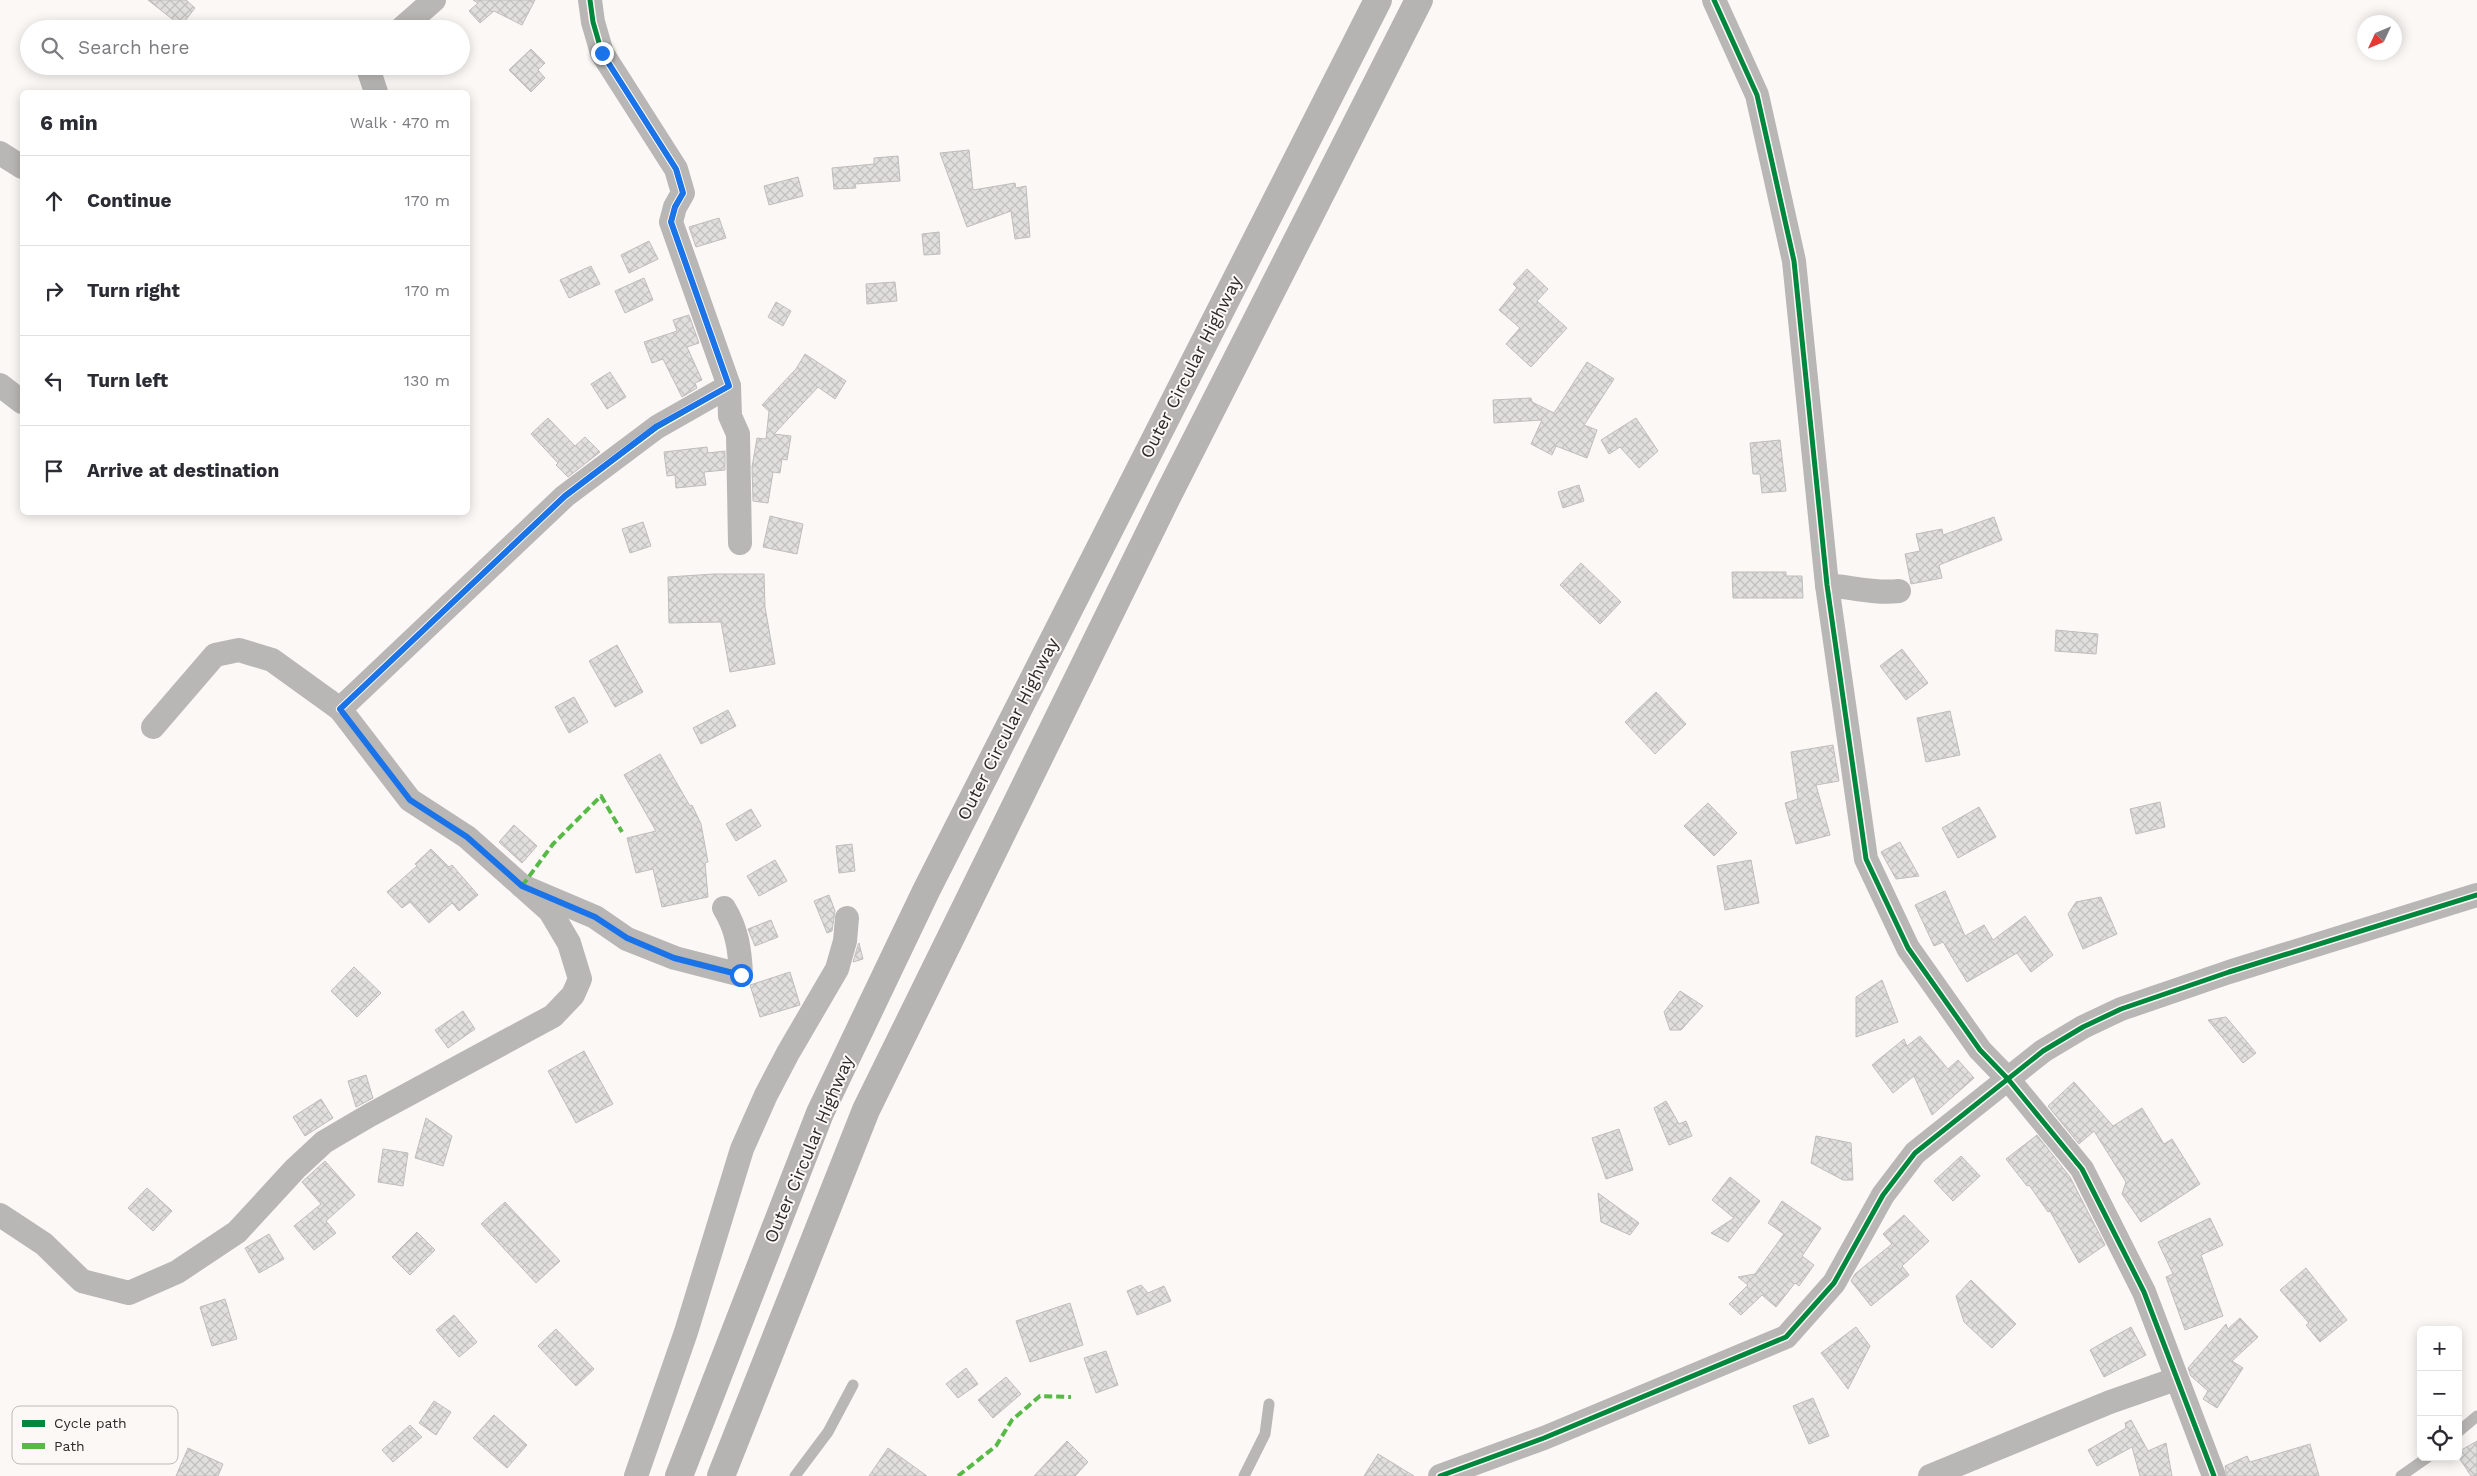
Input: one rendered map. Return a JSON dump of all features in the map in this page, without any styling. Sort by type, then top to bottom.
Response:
[{"type":"highway","name":"Outer Circular Highway","points":[[679,1476],[820,1113],[888,971],[1099,548],[1378,0]]},
{"type":"highway","points":[[722,1476],[866,1110],[1168,495],[1420,0]]},
{"type":"street","points":[[411,20],[434,0]]},
{"type":"street","points":[[590,0],[592,22],[602,53],[676,169],[683,193],[675,207],[671,222],[729,386],[730,416],[738,434],[740,543]]},
{"type":"street","points":[[1714,0],[1757,95],[1794,261],[1827,585],[1866,859],[1908,948],[1980,1050],[2008,1079],[2082,1169],[2144,1292],[2214,1476]]},
{"type":"street","points":[[370,75],[375,90]]},
{"type":"street","points":[[0,153],[20,166]]},
{"type":"street","points":[[0,385],[20,400]]},
{"type":"street","points":[[340,709],[565,496],[657,426],[729,386]]},
{"type":"street","points":[[1827,585],[1860,588],[1882,593],[1899,591]]},
{"type":"street","points":[[0,1215],[44,1244],[82,1281],[129,1293],[177,1272],[237,1232],[270,1195],[324,1142],[378,1110],[553,1016],[573,995],[580,979],[569,943],[550,911],[467,837],[410,800],[340,709],[272,660],[239,650],[215,655],[153,727]]},
{"type":"street","points":[[522,886],[595,917],[627,938],[674,958],[741,975],[740,949],[733,922],[724,908]]},
{"type":"street","points":[[1440,1476],[1552,1435],[1786,1337],[1834,1282],[1883,1195],[1915,1153],[2043,1051],[2083,1027],[2121,1009],[2229,972],[2477,895]]},
{"type":"street","points":[[636,1476],[686,1332],[742,1149],[784,1061],[837,969],[845,941],[847,918]]},
{"type":"street","points":[[1930,1476],[2110,1402],[2176,1379]]},
{"type":"lane","points":[[795,1476],[828,1432],[853,1385]]},
{"type":"lane","points":[[1244,1476],[1265,1434],[1268,1404]]},
{"type":"lane","points":[[2462,1429],[2477,1416]]},
{"type":"lane","points":[[2401,1476],[2422,1461]]},
{"type":"building","points":[[148,0],[186,0],[195,8],[186,20],[173,20]]},
{"type":"building","points":[[473,0],[535,0],[522,25],[494,11],[480,23],[469,11],[478,3]]},
{"type":"building","points":[[531,49],[545,63],[538,70],[545,78],[531,92],[509,70]]},
{"type":"building","points":[[969,150],[973,190],[1015,183],[1016,188],[1026,186],[1030,237],[1015,239],[1011,211],[967,227],[940,153]]},
{"type":"building","points":[[898,156],[900,181],[855,184],[856,188],[834,189],[832,168],[874,164],[874,158]]},
{"type":"building","points":[[798,177],[803,196],[769,205],[764,186]]},
{"type":"building","points":[[719,218],[726,238],[696,247],[689,227]]},
{"type":"building","points":[[939,232],[940,254],[924,255],[922,234]]},
{"type":"building","points":[[649,241],[658,259],[629,273],[621,255]]},
{"type":"building","points":[[591,266],[600,284],[569,298],[560,280]]},
{"type":"building","points":[[1527,269],[1548,289],[1537,301],[1567,328],[1531,367],[1506,344],[1520,328],[1499,310],[1517,288],[1513,284]]},
{"type":"building","points":[[644,278],[653,300],[625,313],[615,291]]},
{"type":"building","points":[[895,282],[897,301],[867,304],[866,284]]},
{"type":"building","points":[[776,302],[791,311],[783,326],[768,317]]},
{"type":"building","points":[[689,315],[699,343],[687,347],[702,380],[695,383],[697,388],[682,397],[663,359],[652,363],[644,342],[677,331],[673,320]]},
{"type":"building","points":[[805,354],[846,381],[835,399],[818,387],[774,434],[791,436],[787,460],[782,459],[780,473],[773,472],[768,503],[753,501],[752,467],[757,438],[766,439],[769,411],[762,405],[796,369]]},
{"type":"building","points":[[1587,362],[1614,379],[1584,425],[1597,430],[1587,458],[1556,446],[1552,455],[1531,444],[1542,420],[1494,423],[1493,400],[1531,398],[1532,402],[1554,413]]},
{"type":"building","points":[[610,372],[626,397],[607,409],[591,384]]},
{"type":"building","points":[[548,418],[575,446],[585,437],[600,452],[568,477],[556,465],[558,463],[531,434]]},
{"type":"building","points":[[1636,418],[1658,451],[1639,468],[1620,447],[1609,454],[1601,440]]},
{"type":"building","points":[[1780,440],[1786,491],[1762,493],[1760,474],[1753,474],[1750,443]]},
{"type":"building","points":[[707,447],[708,453],[725,451],[725,470],[704,472],[706,485],[676,488],[675,475],[667,476],[664,452]]},
{"type":"building","points":[[1579,485],[1584,501],[1563,508],[1558,492]]},
{"type":"building","points":[[770,516],[803,524],[797,554],[763,547]]},
{"type":"building","points":[[1994,517],[2002,540],[1939,565],[1942,578],[1911,584],[1905,554],[1920,551],[1916,534],[1942,529],[1943,535]]},
{"type":"building","points":[[643,522],[651,546],[630,553],[622,529]]},
{"type":"building","points":[[1581,563],[1621,602],[1600,624],[1560,585]]},
{"type":"building","points":[[1732,572],[1786,572],[1786,576],[1802,576],[1803,598],[1733,598]]},
{"type":"building","points":[[714,574],[764,574],[765,607],[775,664],[730,672],[721,622],[669,623],[668,577]]},
{"type":"building","points":[[2056,630],[2098,634],[2096,654],[2055,651]]},
{"type":"building","points":[[617,645],[643,692],[615,707],[589,661]]},
{"type":"building","points":[[1902,649],[1928,683],[1906,700],[1880,666]]},
{"type":"building","points":[[1656,692],[1686,724],[1655,754],[1625,722]]},
{"type":"building","points":[[574,697],[588,722],[569,733],[555,707]]},
{"type":"building","points":[[728,710],[736,726],[701,744],[693,728]]},
{"type":"building","points":[[1950,711],[1960,755],[1926,762],[1917,718]]},
{"type":"building","points":[[1833,745],[1839,781],[1816,785],[1830,835],[1796,844],[1785,803],[1798,799],[1791,752]]},
{"type":"building","points":[[660,754],[690,806],[692,805],[701,824],[708,862],[705,863],[708,897],[662,907],[653,869],[636,873],[627,838],[656,831],[624,775]]},
{"type":"building","points":[[2160,802],[2165,827],[2136,834],[2130,809]]},
{"type":"building","points":[[1708,803],[1737,833],[1714,856],[1684,826]]},
{"type":"building","points":[[1979,807],[1996,837],[1958,858],[1942,828]]},
{"type":"building","points":[[751,809],[761,826],[736,841],[726,824]]},
{"type":"building","points":[[514,825],[537,846],[522,863],[499,842]]},
{"type":"building","points":[[1900,842],[1919,876],[1896,879],[1881,852]]},
{"type":"building","points":[[852,844],[855,871],[839,873],[836,846]]},
{"type":"building","points":[[431,849],[449,867],[452,865],[478,895],[459,911],[452,903],[429,923],[410,902],[402,908],[387,892],[417,866],[415,864]]},
{"type":"building","points":[[775,860],[787,881],[759,896],[747,876]]},
{"type":"building","points":[[1751,860],[1759,903],[1725,910],[1717,866]]},
{"type":"building","points":[[1945,891],[1965,936],[1984,925],[1993,940],[2025,916],[2053,955],[2031,972],[2017,953],[1967,982],[1943,942],[1934,946],[1915,905]]},
{"type":"building","points":[[829,895],[835,911],[832,931],[827,933],[814,901]]},
{"type":"building","points":[[2101,897],[2117,934],[2083,949],[2068,914],[2076,902]]},
{"type":"building","points":[[771,920],[778,937],[755,946],[748,929]]},
{"type":"building","points":[[859,943],[863,959],[853,962],[858,945]]},
{"type":"building","points":[[354,967],[381,993],[357,1017],[331,991]]},
{"type":"building","points":[[790,972],[800,1005],[760,1017],[750,985]]},
{"type":"building","points":[[1882,980],[1898,1022],[1856,1037],[1856,997]]},
{"type":"building","points":[[1680,991],[1703,1006],[1681,1030],[1670,1030],[1664,1012]]},
{"type":"building","points":[[463,1011],[475,1029],[448,1048],[435,1030]]},
{"type":"building","points":[[2226,1017],[2256,1053],[2243,1063],[2208,1020]]},
{"type":"building","points":[[1920,1036],[1948,1069],[1958,1060],[1974,1078],[1932,1115],[1914,1076],[1893,1093],[1872,1065],[1904,1039],[1907,1046]]},
{"type":"building","points":[[584,1051],[613,1104],[576,1123],[548,1071]]},
{"type":"building","points":[[366,1075],[373,1098],[356,1107],[348,1081]]},
{"type":"building","points":[[2074,1082],[2113,1126],[2142,1108],[2164,1144],[2172,1139],[2200,1184],[2141,1222],[2122,1194],[2126,1182],[2094,1131],[2079,1144],[2048,1106]]},
{"type":"building","points":[[321,1099],[333,1118],[305,1136],[293,1117]]},
{"type":"building","points":[[1666,1101],[1679,1124],[1686,1121],[1692,1136],[1669,1145],[1654,1108]]},
{"type":"building","points":[[426,1118],[452,1136],[443,1166],[415,1158]]},
{"type":"building","points":[[1619,1129],[1633,1170],[1606,1179],[1592,1138]]},
{"type":"building","points":[[2037,1135],[2070,1177],[2105,1245],[2079,1263],[2050,1211],[2048,1212],[2029,1185],[2027,1186],[2006,1159]]},
{"type":"building","points":[[1816,1136],[1851,1143],[1853,1180],[1843,1180],[1811,1163]]},
{"type":"building","points":[[383,1149],[408,1153],[403,1186],[378,1182]]},
{"type":"building","points":[[1961,1156],[1980,1176],[1953,1201],[1934,1181]]},
{"type":"building","points":[[325,1161],[355,1195],[326,1221],[336,1233],[314,1250],[294,1226],[321,1204],[302,1182]]},
{"type":"building","points":[[1730,1177],[1760,1201],[1728,1242],[1711,1233],[1734,1218],[1712,1200]]},
{"type":"building","points":[[147,1188],[172,1211],[153,1231],[128,1208]]},
{"type":"building","points":[[1598,1193],[1639,1223],[1630,1235],[1601,1222]]},
{"type":"building","points":[[1782,1201],[1821,1228],[1802,1256],[1814,1265],[1799,1286],[1795,1283],[1776,1307],[1762,1295],[1741,1315],[1729,1304],[1748,1285],[1738,1277],[1755,1274],[1784,1234],[1768,1223]]},
{"type":"building","points":[[505,1202],[560,1261],[536,1283],[481,1224]]},
{"type":"building","points":[[1904,1215],[1929,1241],[1902,1266],[1909,1275],[1871,1306],[1851,1281],[1855,1274],[1892,1244],[1883,1234]]},
{"type":"building","points":[[2210,1218],[2223,1245],[2201,1255],[2223,1316],[2185,1330],[2166,1277],[2173,1274],[2158,1242]]},
{"type":"building","points":[[417,1232],[435,1250],[410,1275],[392,1257]]},
{"type":"building","points":[[269,1234],[284,1259],[259,1273],[245,1248]]},
{"type":"building","points":[[2306,1268],[2347,1320],[2320,1342],[2306,1325],[2309,1323],[2280,1290]]},
{"type":"building","points":[[1971,1280],[2016,1324],[1992,1348],[1964,1322],[1956,1296]]},
{"type":"building","points":[[1141,1285],[1148,1293],[1164,1286],[1171,1301],[1137,1315],[1127,1291]]},
{"type":"building","points":[[225,1299],[237,1339],[212,1346],[200,1307]]},
{"type":"building","points":[[1070,1303],[1083,1345],[1030,1362],[1016,1321]]},
{"type":"building","points":[[454,1315],[477,1342],[459,1357],[436,1330]]},
{"type":"building","points":[[2240,1318],[2258,1337],[2232,1361],[2243,1368],[2217,1408],[2203,1399],[2208,1391],[2191,1376],[2188,1368],[2226,1324],[2228,1329]]},
{"type":"building","points":[[1856,1327],[1870,1346],[1848,1389],[1821,1353]]},
{"type":"building","points":[[2131,1327],[2146,1355],[2104,1377],[2090,1350]]},
{"type":"building","points":[[556,1329],[594,1369],[576,1386],[538,1346]]},
{"type":"building","points":[[1106,1351],[1118,1385],[1096,1393],[1084,1358]]},
{"type":"building","points":[[966,1368],[978,1384],[958,1398],[946,1384]]},
{"type":"building","points":[[1006,1377],[1021,1394],[993,1418],[978,1400]]},
{"type":"building","points":[[1813,1398],[1829,1436],[1809,1444],[1793,1406]]},
{"type":"building","points":[[434,1401],[451,1412],[436,1435],[419,1423]]},
{"type":"building","points":[[494,1415],[527,1445],[507,1468],[473,1438]]},
{"type":"building","points":[[2131,1420],[2148,1451],[2166,1443],[2172,1476],[2140,1476],[2132,1447],[2097,1466],[2088,1450],[2126,1428],[2125,1423]]},
{"type":"building","points":[[410,1425],[422,1437],[393,1462],[382,1450]]},
{"type":"building","points":[[1067,1441],[1088,1462],[1075,1476],[1034,1476]]},
{"type":"building","points":[[2477,1441],[2477,1476],[2471,1476],[2461,1461],[2462,1450]]},
{"type":"building","points":[[2310,1444],[2319,1476],[2227,1476],[2225,1466],[2247,1456],[2250,1462]]},
{"type":"building","points":[[188,1448],[223,1464],[218,1476],[176,1476]]},
{"type":"building","points":[[888,1448],[927,1476],[869,1476]]},
{"type":"building","points":[[1378,1454],[1414,1476],[1364,1476]]},
{"type":"marked path","points":[[522,886],[553,844],[601,796],[622,832]]},
{"type":"marked path","points":[[958,1476],[996,1446],[1012,1420],[1040,1396],[1071,1397]]},
{"type":"cycle path","points":[[340,709],[565,496],[657,427],[729,386],[671,222],[675,207],[683,193],[676,169],[602,53],[593,22],[590,0]]},
{"type":"cycle path","points":[[1714,0],[1757,95],[1794,261],[1827,585],[1866,859],[1908,948],[1980,1050],[2008,1079],[2082,1169],[2144,1292],[2214,1476]]},
{"type":"cycle path","points":[[1440,1476],[1544,1438],[1786,1337],[1834,1283],[1883,1195],[1915,1153],[2043,1051],[2083,1027],[2121,1009],[2229,972],[2477,895]]},
{"type":"route","points":[[602,53],[676,169],[683,193],[675,207],[671,222],[681,255],[729,386],[657,426],[565,496],[340,709],[410,800],[467,837],[495,864],[522,886],[565,906],[595,917],[627,938],[674,958],[741,975]]}]
